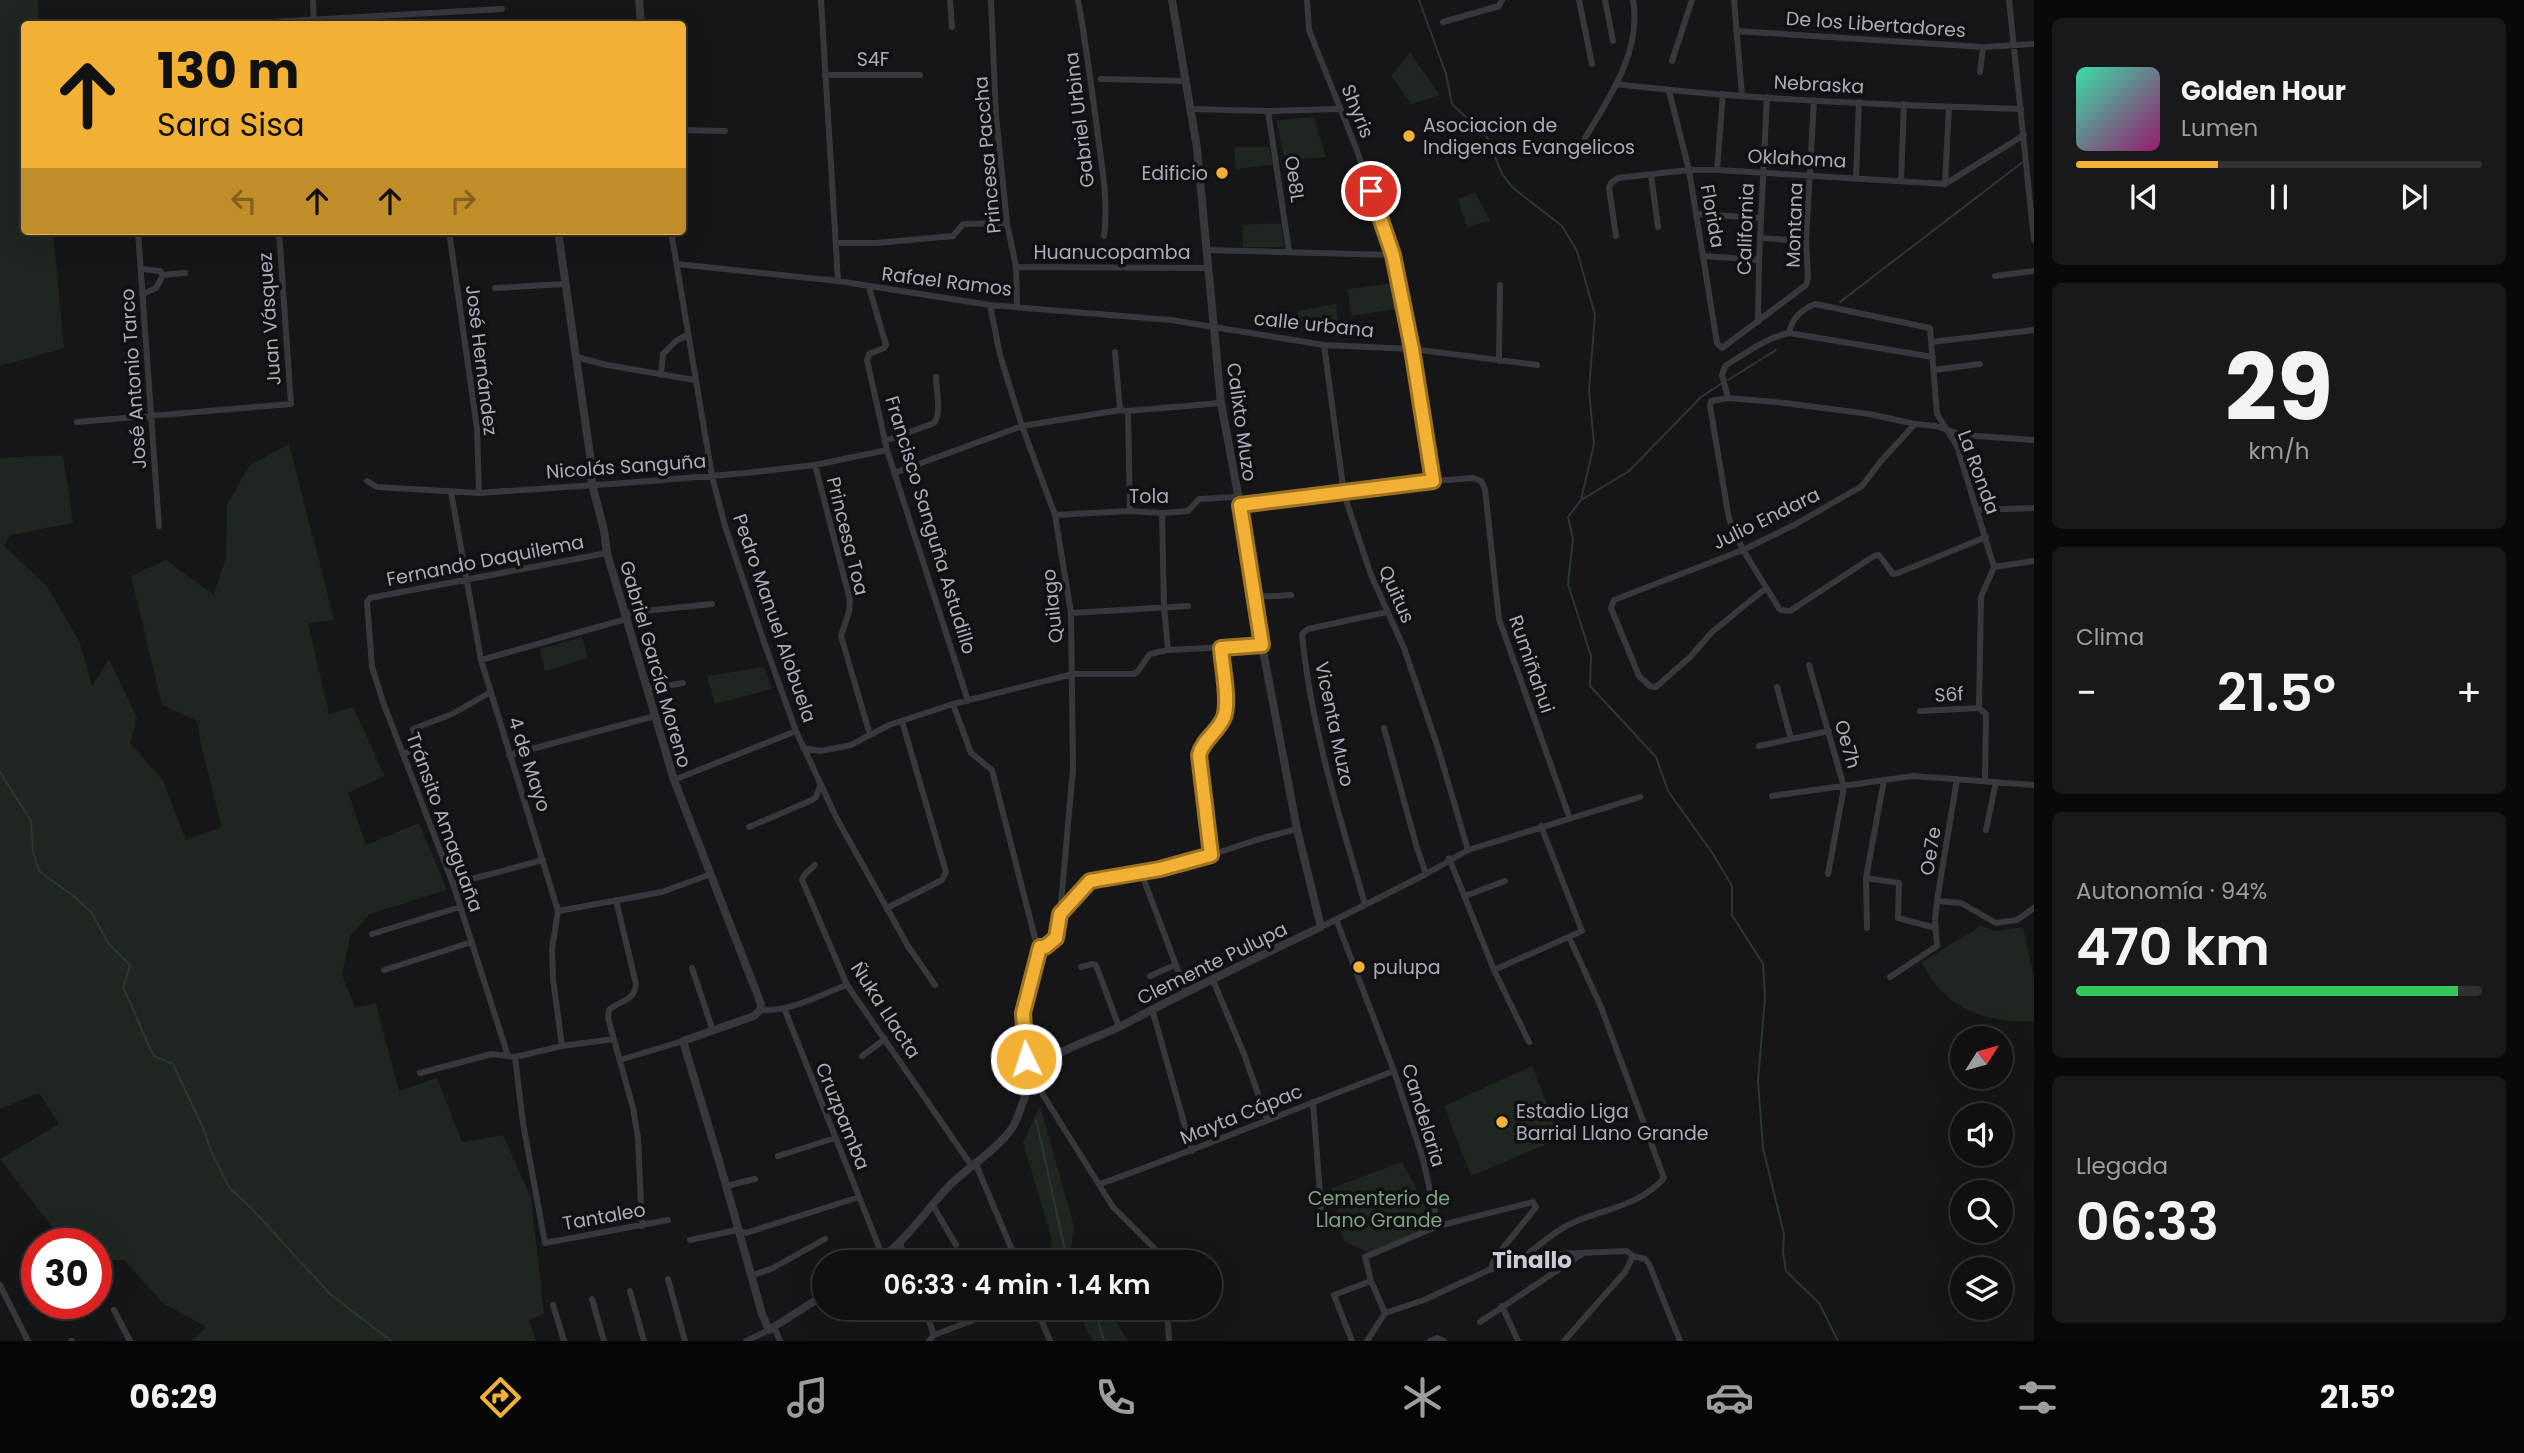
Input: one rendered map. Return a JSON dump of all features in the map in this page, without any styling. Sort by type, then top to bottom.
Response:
[{"type":"street","points":[[313,0],[314,21]]},
{"type":"street","points":[[639,0],[641,21]]},
{"type":"street","points":[[821,0],[838,281]]},
{"type":"street","points":[[950,0],[951,27]]},
{"type":"street","name":"Princesa Paccha","points":[[991,0],[996,115],[1007,223],[1016,267],[1017,306]]},
{"type":"street","name":"Gabriel Urbina","points":[[1079,0],[1107,221],[1104,236]]},
{"type":"street","name":"Calixto Muzo","points":[[1172,0],[1191,110],[1221,403],[1262,645],[1297,829],[1321,927]]},
{"type":"street","name":"Shyris","points":[[1307,0],[1309,30],[1356,148],[1393,255],[1412,349],[1433,481]]},
{"type":"street","points":[[1443,22],[1499,6],[1502,0]]},
{"type":"street","points":[[1579,0],[1591,64]]},
{"type":"street","points":[[1605,0],[1613,41]]},
{"type":"street","points":[[1585,138],[1616,84],[1632,43],[1635,25],[1633,0]]},
{"type":"street","points":[[1672,61],[1692,0]]},
{"type":"street","points":[[1734,0],[1742,95]]},
{"type":"street","points":[[2009,0],[2034,240]]},
{"type":"street","points":[[328,21],[502,9]]},
{"type":"street","name":"De los Libertadores","points":[[1736,31],[1983,47],[2034,44]]},
{"type":"street","points":[[1980,72],[1983,47]]},
{"type":"street","name":"S4F","points":[[825,75],[920,75]]},
{"type":"street","points":[[1101,79],[1186,81]]},
{"type":"street","name":"Nebraska","points":[[1616,84],[1670,91],[1814,100],[2021,109]]},
{"type":"street","name":"Florida","points":[[1670,91],[1689,170],[1717,344],[1720,347]]},
{"type":"street","points":[[1717,170],[1723,94]]},
{"type":"street","name":"California","points":[[1758,322],[1767,97]]},
{"type":"street","name":"Montana","points":[[1720,347],[1724,348],[1758,322],[1805,285],[1808,278],[1807,241],[1814,100]]},
{"type":"street","points":[[1856,178],[1859,102]]},
{"type":"street","points":[[1901,181],[1904,104]]},
{"type":"street","points":[[1945,184],[1949,107]]},
{"type":"street","points":[[1191,110],[1340,109]]},
{"type":"street","name":"Oe8L","points":[[1268,111],[1289,251]]},
{"type":"street","points":[[686,130],[725,131]]},
{"type":"street","points":[[1945,184],[2024,135]]},
{"type":"street","name":"Oklahoma","points":[[1616,236],[1609,196],[1611,183],[1618,178],[1689,170],[1717,170],[1945,184]]},
{"type":"street","points":[[1651,175],[1658,227]]},
{"type":"street","points":[[1696,214],[1761,218]]},
{"type":"street","points":[[836,243],[876,243],[953,236],[963,223],[1007,223]]},
{"type":"street","name":"José Antonio Tarco","points":[[138,235],[159,526]]},
{"type":"street","name":"Juan Vásquez","points":[[152,415],[291,404],[279,235]]},
{"type":"street","name":"José Hernández","points":[[450,235],[477,428],[479,493]]},
{"type":"street","name":"Gabriel García Moreno","points":[[559,235],[592,484],[607,553],[674,780],[759,997],[761,1010]]},
{"type":"street","name":"Pedro Manuel Alobuela","points":[[672,235],[712,476],[748,596],[796,732],[820,784],[908,946],[935,985]]},
{"type":"street","points":[[1761,238],[1807,241]]},
{"type":"street","points":[[1206,250],[1393,255]]},
{"type":"street","points":[[1704,256],[1759,260]]},
{"type":"street","name":"Rafael Ramos","points":[[677,264],[838,281],[990,305],[1171,320],[1214,327]]},
{"type":"street","name":"Huanucopamba","points":[[1016,267],[1207,268]]},
{"type":"street","points":[[141,269],[160,271],[163,275]]},
{"type":"street","points":[[1995,276],[2034,271]]},
{"type":"street","points":[[163,275],[185,273]]},
{"type":"street","points":[[143,294],[156,288],[163,275]]},
{"type":"street","points":[[495,288],[565,284]]},
{"type":"street","points":[[1499,361],[1500,285]]},
{"type":"street","name":"Francisco Sanguña Astudillo","points":[[869,287],[886,342],[884,348],[869,354],[867,360],[887,450],[968,701]]},
{"type":"street","points":[[1789,333],[1795,318],[1807,307],[1815,304],[1929,327],[1931,342],[2034,330]]},
{"type":"street","name":"Quilago","points":[[990,305],[1000,355],[1022,426],[1055,515],[1071,613],[1073,769],[1060,914]]},
{"type":"street","name":"calle urbana","points":[[1214,327],[1324,345],[1412,349],[1537,365]]},
{"type":"street","points":[[1728,398],[1723,375],[1725,366],[1758,345],[1789,333],[1933,357]]},
{"type":"street","points":[[661,374],[663,354],[676,341],[687,335]]},
{"type":"street","name":"La Ronda","points":[[1931,342],[1937,414],[1957,446],[1994,567]]},
{"type":"street","name":"Quitus","points":[[1324,345],[1344,494],[1371,575],[1409,661],[1468,850]]},
{"type":"street","points":[[1115,352],[1120,410]]},
{"type":"street","points":[[576,357],[695,380]]},
{"type":"street","points":[[1934,370],[1979,364]]},
{"type":"street","points":[[885,440],[934,423],[939,414],[935,396],[936,377]]},
{"type":"street","points":[[1986,537],[1893,574],[1883,558],[1874,556],[1790,611],[1780,610],[1743,550],[1729,519],[1711,401],[1728,398],[1870,414],[1936,426],[1964,435],[2034,440]]},
{"type":"street","points":[[894,473],[1022,426],[1120,410],[1221,403]]},
{"type":"street","points":[[1129,411],[1130,510]]},
{"type":"street","points":[[77,422],[152,415]]},
{"type":"street","name":"Julio Endara","points":[[1766,588],[1712,632],[1690,657],[1656,687],[1650,686],[1639,677],[1611,608],[1614,600],[1743,550],[1796,524],[1862,486],[1914,424]]},
{"type":"street","name":"Nicolás Sanguña","points":[[367,481],[377,487],[479,493],[712,476],[815,465],[887,450]]},
{"type":"street","name":"Princesa Toa","points":[[815,465],[850,600],[841,636],[870,735]]},
{"type":"street","name":"Tola","points":[[1055,515],[1130,510],[1163,513],[1188,511],[1199,499],[1239,501],[1344,494],[1473,478]]},
{"type":"street","name":"Rumiñahui","points":[[1473,478],[1481,481],[1485,489],[1499,619],[1570,819]]},
{"type":"street","name":"4 de Mayo","points":[[451,492],[481,660],[558,911],[552,949],[562,1046]]},
{"type":"street","points":[[1977,510],[2034,508]]},
{"type":"street","points":[[1163,513],[1164,606],[1168,650]]},
{"type":"street","name":"Fernando Daquilema","points":[[370,598],[607,553]]},
{"type":"street","points":[[1984,781],[1986,715],[1979,708],[1981,597],[1994,567],[2034,561]]},
{"type":"street","points":[[1254,597],[1291,595]]},
{"type":"street","name":"Tránsito Amaguaña","points":[[370,598],[367,601],[372,667],[453,884],[511,1056],[545,1243]]},
{"type":"street","points":[[481,660],[625,616],[712,604]]},
{"type":"street","points":[[1071,613],[1188,606]]},
{"type":"street","name":"Vicenta Muzo","points":[[1365,904],[1317,732],[1309,696],[1302,634],[1308,629],[1387,612]]},
{"type":"street","points":[[803,748],[821,751],[851,745],[889,724],[953,704],[1073,674],[1133,674],[1138,671],[1148,654],[1168,650],[1262,645]]},
{"type":"street","points":[[1211,855],[1199,755],[1201,748],[1219,727],[1226,709],[1221,648]]},
{"type":"street","name":"Oe7h","points":[[1809,664],[1844,787],[1828,874]]},
{"type":"street","points":[[647,690],[683,683]]},
{"type":"street","points":[[1777,687],[1791,739]]},
{"type":"street","points":[[403,755],[417,747],[413,729],[452,714],[491,692]]},
{"type":"street","points":[[953,704],[971,753],[992,770],[1036,942],[1040,947]]},
{"type":"street","name":"S6f","points":[[1920,711],[1979,708]]},
{"type":"street","points":[[509,755],[655,716]]},
{"type":"street","points":[[887,908],[942,880],[946,872],[902,721]]},
{"type":"street","points":[[1384,728],[1426,874]]},
{"type":"street","points":[[1759,746],[1829,731]]},
{"type":"street","points":[[674,780],[796,732]]},
{"type":"street","points":[[1772,796],[1913,776],[2034,785]]},
{"type":"street","name":"Oe7e","points":[[1936,928],[1937,901],[1957,779]]},
{"type":"street","points":[[1867,929],[1866,878],[1884,780]]},
{"type":"street","points":[[1986,830],[1996,782]]},
{"type":"street","points":[[749,827],[817,797],[820,784]]},
{"type":"street","name":"Clemente Pulupa","points":[[1035,1072],[1068,1049],[1119,1027],[1212,978],[1321,927],[1426,874],[1449,858],[1640,797]]},
{"type":"street","points":[[1494,970],[1582,931],[1541,827]]},
{"type":"street","points":[[1040,947],[1045,947],[1056,938],[1060,914],[1090,881],[1160,869],[1297,829]]},
{"type":"street","points":[[1449,858],[1494,970],[1529,1042]]},
{"type":"street","points":[[453,884],[543,860]]},
{"type":"street","name":"Ñuka Llacta","points":[[815,865],[802,880],[848,985],[973,1164],[1012,1250]]},
{"type":"street","points":[[1141,872],[1186,992]]},
{"type":"street","points":[[558,911],[662,892],[711,874]]},
{"type":"street","points":[[1866,878],[1899,883],[1900,919],[1936,928],[1936,948],[1890,977]]},
{"type":"street","points":[[1465,896],[1505,881]]},
{"type":"street","points":[[616,900],[636,984],[632,997],[609,1010],[608,1018],[633,1108],[638,1138],[642,1226]]},
{"type":"street","points":[[1937,901],[1961,903],[1996,923],[2017,920],[2034,908]]},
{"type":"street","points":[[372,934],[460,907]]},
{"type":"street","name":"Candelaria","points":[[1336,919],[1394,1071],[1423,1160],[1438,1226]]},
{"type":"street","points":[[1520,1261],[1555,1232],[1604,1209],[1632,1203],[1654,1189],[1664,1178],[1601,1007],[1569,937]]},
{"type":"street","points":[[384,970],[472,942]]},
{"type":"street","points":[[1040,947],[1023,1013],[1026,1059],[1035,1072],[1043,1095],[1114,1207],[1157,1250]]},
{"type":"street","points":[[1081,967],[1096,965],[1119,1027]]},
{"type":"street","points":[[1150,976],[1175,965]]},
{"type":"street","points":[[692,968],[713,1031]]},
{"type":"street","points":[[1212,978],[1244,1054],[1267,1119]]},
{"type":"street","points":[[620,1060],[713,1031],[754,1016],[761,1010],[784,1008],[848,985]]},
{"type":"street","name":"Cruzpamba","points":[[784,1008],[859,1197],[876,1250]]},
{"type":"street","points":[[1152,1009],[1192,1151]]},
{"type":"street","points":[[420,1073],[492,1054],[511,1056],[614,1039]]},
{"type":"street","points":[[862,1056],[885,1039]]},
{"type":"street","points":[[683,1041],[751,1276],[780,1341]]},
{"type":"street","name":"Mayta Cápac","points":[[1100,1184],[1192,1151],[1267,1119],[1394,1071]]},
{"type":"street","points":[[891,1250],[900,1243],[932,1204],[1013,1127],[1027,1098],[1035,1072]]},
{"type":"street","points":[[1313,1102],[1321,1208]]},
{"type":"street","points":[[778,1156],[835,1138]]},
{"type":"street","points":[[726,1186],[755,1179]]},
{"type":"street","points":[[690,1240],[737,1230],[746,1233],[859,1197]]},
{"type":"street","points":[[1385,1313],[1371,1281],[1365,1257],[1438,1226],[1525,1203],[1536,1203],[1532,1213],[1495,1258],[1491,1269]]},
{"type":"street","points":[[932,1204],[956,1245]]},
{"type":"street","name":"Tantaleo","points":[[545,1243],[668,1220]]},
{"type":"street","points":[[751,1276],[773,1268],[825,1239]]},
{"type":"street","points":[[900,1243],[903,1250]]},
{"type":"street","points":[[1367,1341],[1385,1313],[1424,1300],[1491,1269],[1557,1254],[1627,1251],[1633,1256],[1645,1259],[1649,1264],[1680,1341]]},
{"type":"street","points":[[1480,1322],[1584,1254]]},
{"type":"street","points":[[1564,1341],[1618,1281],[1632,1263],[1633,1256]]},
{"type":"street","points":[[668,1279],[685,1341]]},
{"type":"street","points":[[1352,1341],[1334,1295],[1371,1281]]},
{"type":"street","points":[[0,1285],[28,1341]]},
{"type":"street","points":[[630,1292],[644,1341]]},
{"type":"street","points":[[592,1299],[604,1341]]},
{"type":"street","points":[[746,1341],[812,1303]]},
{"type":"street","points":[[553,1305],[564,1341]]},
{"type":"street","points":[[1502,1306],[1518,1341]]},
{"type":"street","points":[[114,1310],[130,1341]]},
{"type":"street","points":[[929,1320],[934,1335]]},
{"type":"street","points":[[929,1341],[934,1335],[974,1320]]},
{"type":"street","points":[[1041,1320],[1050,1341]]},
{"type":"street","points":[[1168,1320],[1169,1341]]},
{"type":"street","points":[[1430,1341],[1437,1338],[1444,1341]]},
{"type":"green space","points":[[0,0],[38,0],[39,21],[21,21],[21,235],[53,235],[64,348],[0,366]]},
{"type":"green space","points":[[1410,53],[1440,95],[1411,104],[1391,75]]},
{"type":"green space","points":[[1314,117],[1326,157],[1285,160],[1276,120]]},
{"type":"green space","points":[[1234,147],[1269,147],[1273,165],[1236,169]]},
{"type":"green space","points":[[1475,192],[1490,220],[1467,228],[1458,199]]},
{"type":"green space","points":[[1281,223],[1284,247],[1243,247],[1242,225]]},
{"type":"green space","points":[[1393,283],[1397,309],[1351,316],[1348,289]]},
{"type":"green space","points":[[1336,304],[1339,331],[1301,331],[1297,311]]},
{"type":"green space","points":[[289,444],[334,620],[308,623],[329,714],[353,707],[385,776],[348,793],[366,845],[419,823],[447,890],[370,914],[350,936],[342,975],[355,1007],[376,1004],[399,1091],[437,1078],[462,1142],[503,1135],[531,1198],[544,1314],[529,1320],[536,1341],[192,1341],[206,1327],[164,1304],[124,1260],[112,1260],[112,1228],[53,1228],[0,1159],[59,1124],[39,1093],[0,1109],[0,458],[63,455],[73,523],[10,535],[4,546],[47,586],[80,643],[92,686],[109,659],[137,718],[130,743],[163,781],[186,840],[222,827],[197,721],[162,705],[131,576],[166,560],[214,595],[226,557],[227,505],[249,466]]},
{"type":"green space","points":[[582,637],[588,658],[545,671],[540,649]]},
{"type":"green space","points":[[764,667],[772,689],[715,704],[707,676]]},
{"type":"green space","points":[[1981,926],[1995,931],[2023,927],[2034,978],[2034,1021],[1999,1020],[1968,1010],[1941,991],[1922,962]]},
{"type":"green space","name":"Estadio Liga Barrial Llano Grande","points":[[1532,1066],[1561,1138],[1471,1176],[1444,1106]]},
{"type":"green space","points":[[1040,1106],[1074,1226],[1072,1250],[1052,1250],[1051,1236],[1023,1143]]},
{"type":"green space","name":"Cementerio de Llano Grande","points":[[1402,1162],[1436,1225],[1369,1253],[1344,1241],[1332,1188]]},
{"type":"green space","points":[[1082,1320],[1115,1320],[1128,1341],[1092,1341]]},
{"type":"waterway","points":[[1419,0],[1446,74],[1452,104],[1487,137],[1502,174],[1513,188],[1562,226],[1577,251],[1595,315],[1589,390],[1594,444],[1581,500],[1568,517],[1573,539],[1568,584],[1591,656],[1590,686],[1656,757],[1668,791],[1713,854],[1732,886],[1732,915],[1763,964],[1765,997],[1758,1081],[1763,1148],[1784,1234],[1786,1271],[1819,1303],[1838,1341]]},
{"type":"waterway","points":[[1840,302],[2024,161]]},
{"type":"waterway","points":[[1728,380],[1776,350]]},
{"type":"waterway","points":[[1583,499],[1629,471],[1701,397],[1721,384]]},
{"type":"waterway","points":[[0,772],[31,821],[33,851],[39,871],[92,913],[108,943],[130,965],[123,988],[154,1056],[173,1064],[229,1187],[330,1294],[391,1341]]},
{"type":"waterway","points":[[1036,1121],[1065,1250]]},
{"type":"waterway","points":[[1098,1320],[1104,1341]]},
{"type":"place","name":"Asociacion de Indigenas Evangelicos","points":[[1409,136]]},
{"type":"place","name":"Edificio","points":[[1222,173]]},
{"type":"place","name":"pulupa","points":[[1359,967]]},
{"type":"place","name":"Estadio Liga Barrial Llano Grande","points":[[1502,1122]]},
{"type":"district","name":"Tinallo","points":[[1532,1260]]},
{"type":"route","points":[[1026,1059],[1023,1013],[1036,957],[1040,947],[1045,947],[1056,938],[1060,914],[1085,884],[1096,879],[1160,869],[1211,855],[1199,755],[1208,738],[1219,727],[1226,709],[1221,648],[1262,645],[1240,505],[1433,481],[1412,349],[1393,255],[1371,191]]}]
